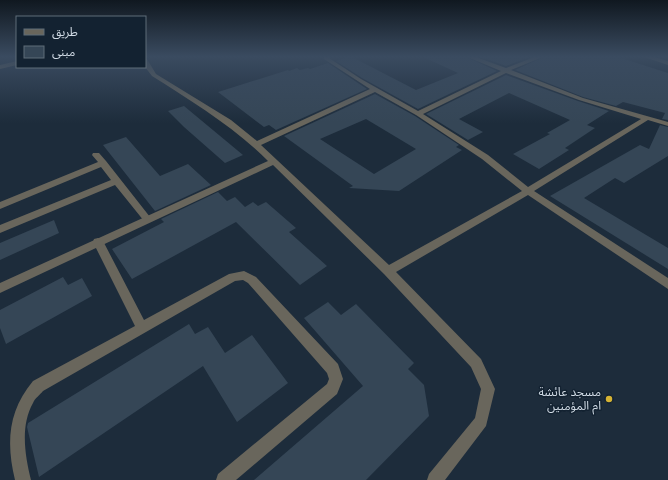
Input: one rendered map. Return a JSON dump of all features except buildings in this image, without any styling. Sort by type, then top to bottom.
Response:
[{"type":"street","points":[[159,78],[228,122],[256,144],[388,271],[476,363],[488,389],[481,421],[436,480]]},
{"type":"street","points":[[359,78],[485,157],[528,191],[668,284]]},
{"type":"street","points":[[418,114],[490,78]]},
{"type":"street","points":[[525,78],[581,99],[668,124]]},
{"type":"street","points":[[256,144],[376,89]]},
{"type":"street","points":[[388,271],[528,191],[647,118]]},
{"type":"street","points":[[96,155],[147,219]]},
{"type":"street","points":[[0,288],[274,161]]},
{"type":"street","points":[[0,206],[103,163]]},
{"type":"street","points":[[0,229],[117,181]]},
{"type":"street","points":[[98,242],[142,328]]},
{"type":"street","points":[[22,480],[18,439],[19,420],[27,400],[38,386],[233,277],[244,275],[252,280],[333,369],[336,379],[332,389],[224,480]]},
{"type":"place","name":"مسجد عائشة ام المؤمنين","points":[[609,399]]}]
